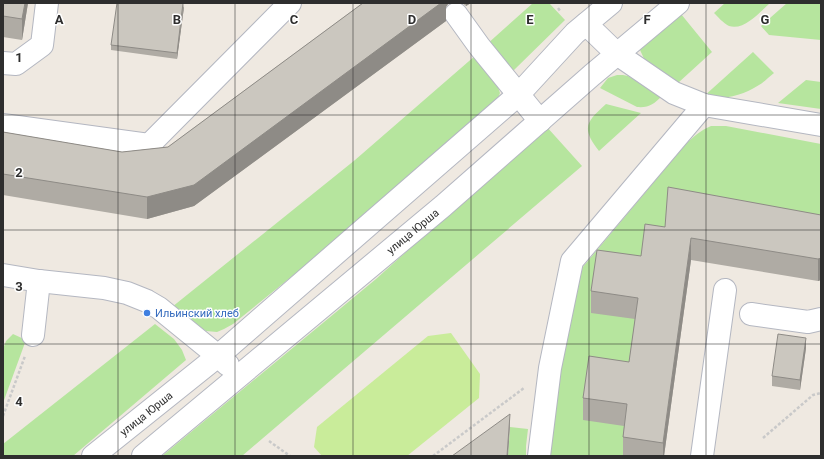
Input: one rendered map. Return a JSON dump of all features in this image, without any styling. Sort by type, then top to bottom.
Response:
[{"type":"street","points":[[3,63],[16,64],[42,45],[47,3]]},
{"type":"street","points":[[3,125],[149,145],[290,3]]},
{"type":"street","name":"улица Юрша","points":[[93,456],[218,356],[518,94],[575,33],[611,3]]},
{"type":"street","name":"улица Юрша","points":[[144,456],[239,375],[443,206],[617,54],[678,3]]},
{"type":"street","points":[[456,14],[479,46],[540,121]]},
{"type":"street","points":[[586,24],[617,54],[674,93],[704,105],[821,124]]},
{"type":"street","points":[[539,456],[550,368],[572,261],[704,105]]},
{"type":"street","points":[[3,275],[40,281],[104,288],[127,293],[147,301],[159,308],[239,375]]},
{"type":"street","points":[[33,335],[40,281]]},
{"type":"street","points":[[702,456],[725,290]]},
{"type":"street","points":[[751,314],[808,322],[821,319]]},
{"type":"path","points":[[558,8],[561,12]]},
{"type":"path","points":[[3,416],[33,335]]},
{"type":"path","points":[[433,456],[550,368]]},
{"type":"path","points":[[763,438],[813,395],[821,393]]},
{"type":"path","points":[[269,440],[290,456]]},
{"type":"green space","points":[[533,3],[549,3],[565,20],[514,70],[508,68],[486,45]]},
{"type":"green space","points":[[725,3],[770,3],[757,16],[740,26],[735,27],[727,25],[714,13]]},
{"type":"green space","points":[[787,3],[821,3],[821,40],[769,35],[761,26]]},
{"type":"green space","points":[[681,14],[712,52],[678,83],[647,65],[640,50]]},
{"type":"green space","points":[[753,52],[774,73],[765,81],[746,92],[718,98],[703,97]]},
{"type":"green space","points":[[476,55],[498,87],[500,93],[498,98],[317,256],[233,324],[217,332],[206,331],[172,307],[355,160]]},
{"type":"green space","points":[[617,75],[628,76],[662,96],[651,105],[637,107],[600,88],[608,78]]},
{"type":"green space","points":[[806,80],[821,82],[821,109],[778,103]]},
{"type":"green space","points":[[606,104],[641,113],[599,151],[593,143],[588,131],[588,126],[594,116]]},
{"type":"green space","points":[[546,126],[582,166],[242,456],[162,456],[376,279]]},
{"type":"green space","points":[[711,126],[726,126],[821,144],[821,237],[665,249],[638,320],[623,456],[549,456],[568,313],[582,268],[685,145],[697,134]]},
{"type":"green space","points":[[155,324],[174,339],[182,350],[186,360],[73,456],[3,456],[3,444]]},
{"type":"green space","points":[[451,333],[480,374],[479,398],[407,456],[322,456],[314,447],[317,427],[428,336]]},
{"type":"green space","points":[[13,334],[26,340],[3,403],[3,349],[6,341]]},
{"type":"green space","points":[[510,427],[528,429],[526,456],[508,456]]},
{"type":"building","points":[[3,3],[25,3],[22,19],[3,16]]},
{"type":"building","points":[[117,3],[183,3],[177,53],[111,45]]},
{"type":"building","points":[[363,3],[441,3],[194,185],[147,197],[3,174],[3,132],[122,152],[168,147]]},
{"type":"building","points":[[668,187],[821,215],[821,258],[818,259],[691,238],[663,443],[623,437],[627,404],[583,398],[589,356],[629,362],[638,298],[591,291],[597,250],[641,256],[645,224],[665,227]]},
{"type":"building","points":[[778,334],[806,338],[800,380],[772,376]]},
{"type":"building","points":[[510,414],[507,456],[452,456]]},
{"type":"place","name":"Ильинский хлеб","points":[[147,313]]}]
